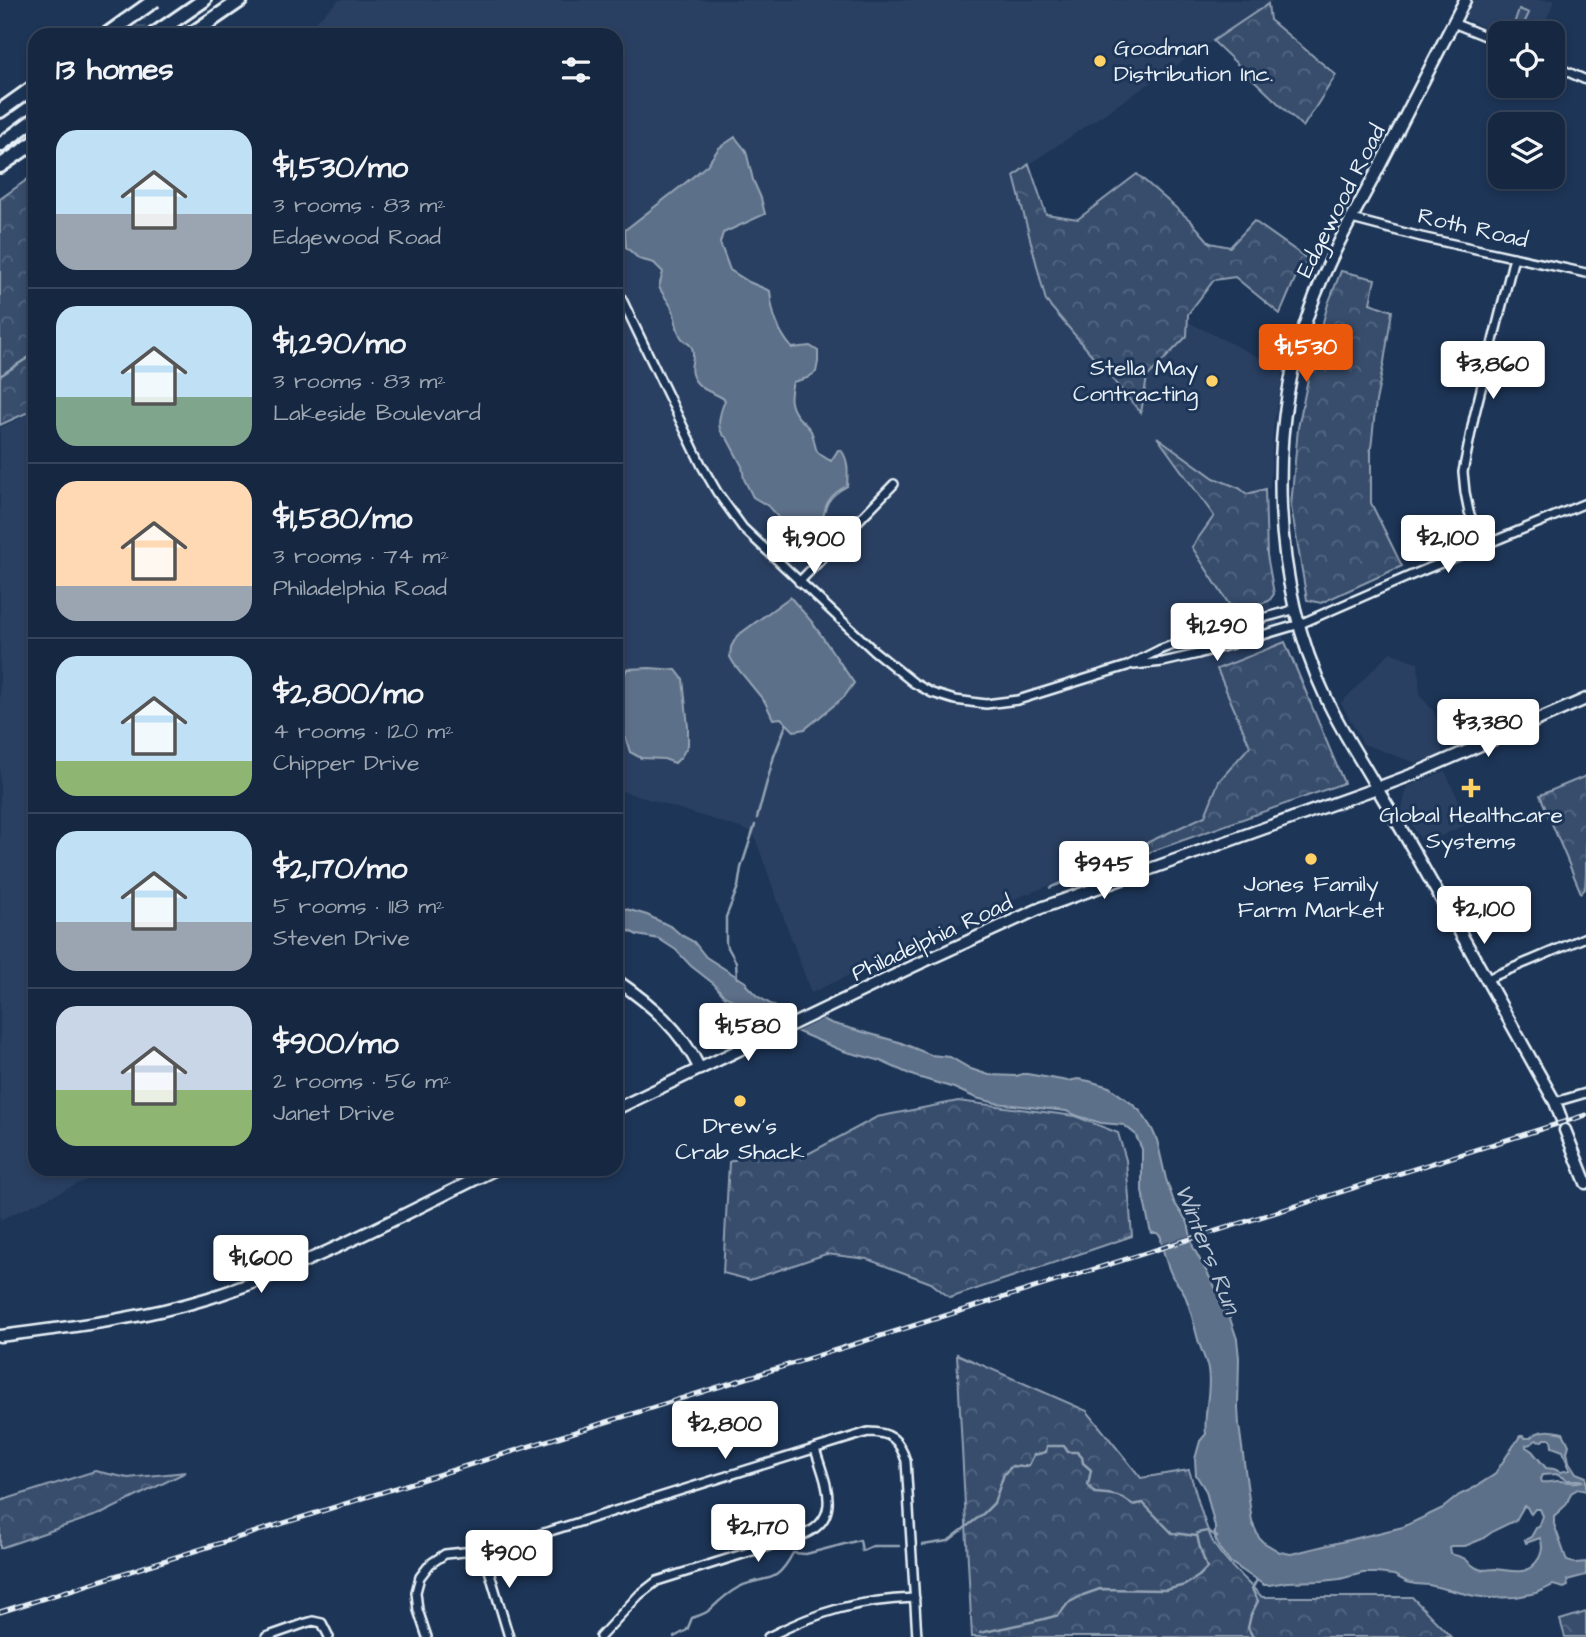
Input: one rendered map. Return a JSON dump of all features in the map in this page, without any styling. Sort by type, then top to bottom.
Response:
[{"type":"highway","points":[[116,28],[155,0]]},
{"type":"highway","points":[[163,28],[204,0]]},
{"type":"highway","points":[[201,28],[241,0]]},
{"type":"highway","points":[[0,111],[28,91]]},
{"type":"highway","points":[[0,145],[28,124]]},
{"type":"highway","points":[[0,166],[28,147]]},
{"type":"main road","name":"Edgewood Road","points":[[1465,0],[1327,267],[1310,310],[1296,357],[1284,420],[1280,477],[1282,527],[1300,624],[1327,700],[1487,979],[1555,1102],[1561,1118]]},
{"type":"main road","name":"Philadelphia Road","points":[[623,1107],[916,965],[1041,908],[1414,774],[1586,699]]},
{"type":"main road","points":[[623,985],[668,1022],[687,1044],[700,1069]]},
{"type":"main road","points":[[1565,1129],[1586,1183]]},
{"type":"main road","points":[[0,1336],[113,1321],[209,1298],[294,1266],[482,1176]]},
{"type":"street","points":[[1453,23],[1488,37]]},
{"type":"street","points":[[1565,71],[1586,80]]},
{"type":"street","name":"Roth Road","points":[[1352,219],[1586,273]]},
{"type":"street","points":[[1483,545],[1469,512],[1463,472],[1514,257]]},
{"type":"street","points":[[623,302],[702,466],[743,528],[901,673],[914,684],[932,693],[955,700],[986,704],[1018,700],[1127,666],[1196,636],[1296,608]]},
{"type":"street","points":[[799,582],[894,484]]},
{"type":"street","points":[[1127,666],[1198,654],[1300,624],[1586,503]]},
{"type":"street","points":[[1487,979],[1586,937]]},
{"type":"street","points":[[1555,1102],[1586,1093]]},
{"type":"street","points":[[426,1637],[416,1592],[420,1577],[430,1564],[445,1554],[512,1544],[868,1432],[888,1434],[900,1445],[906,1461],[917,1637]]},
{"type":"street","points":[[600,1637],[639,1595],[657,1581],[806,1535],[817,1527],[827,1514],[829,1506],[827,1488],[815,1449]]},
{"type":"street","points":[[483,1550],[509,1637]]},
{"type":"street","points":[[768,1637],[844,1606],[883,1599],[915,1598]]},
{"type":"street","points":[[266,1637],[313,1621],[322,1623],[329,1637]]},
{"type":"shaded area","points":[[339,0],[1274,0],[1013,175],[1046,301],[1140,412],[1147,377],[1187,336],[1188,322],[1262,359],[1284,365],[1273,428],[1270,488],[1247,494],[1214,478],[1160,439],[1214,516],[1234,612],[1269,601],[1285,642],[1218,669],[1254,755],[1203,827],[1011,900],[811,993],[753,832],[623,791],[623,28],[309,28]]},
{"type":"shaded area","points":[[1474,0],[1555,0],[1545,21],[1488,21],[1488,29],[1465,17]]},
{"type":"shaded area","points":[[735,137],[746,151],[765,214],[723,233],[720,243],[730,270],[770,291],[776,321],[792,348],[810,346],[818,351],[816,372],[793,382],[792,405],[811,431],[817,451],[831,461],[838,450],[841,450],[847,462],[847,486],[828,503],[821,528],[799,542],[789,541],[790,535],[784,524],[768,506],[753,497],[744,479],[742,466],[727,438],[720,431],[720,416],[725,400],[701,387],[692,374],[692,348],[681,337],[673,310],[659,287],[663,272],[654,263],[639,259],[626,247],[625,230],[707,165],[719,148]]},
{"type":"shaded area","points":[[28,414],[28,1176],[95,1176],[0,1220],[0,428]]},
{"type":"shaded area","points":[[790,597],[812,622],[854,683],[844,697],[805,729],[794,731],[781,718],[773,719],[765,702],[730,657],[731,647],[737,636]]},
{"type":"shaded area","points":[[1390,652],[1418,663],[1420,696],[1433,710],[1442,733],[1442,754],[1416,763],[1363,744],[1341,703]]},
{"type":"shaded area","points":[[627,669],[676,670],[683,679],[688,745],[675,763],[664,759],[641,758],[630,752],[623,737],[623,677]]},
{"type":"shaded area","points":[[1445,771],[1469,823],[1424,844],[1402,810],[1407,787]]},
{"type":"shaded area","points":[[623,908],[647,915],[672,927],[694,942],[706,957],[747,983],[757,996],[788,1014],[800,1018],[823,1019],[899,1042],[931,1055],[950,1057],[989,1075],[1027,1074],[1068,1081],[1089,1081],[1109,1087],[1141,1112],[1157,1140],[1166,1179],[1174,1202],[1188,1223],[1193,1247],[1226,1307],[1237,1339],[1239,1425],[1252,1522],[1263,1542],[1280,1552],[1291,1554],[1403,1527],[1443,1508],[1459,1495],[1494,1475],[1520,1436],[1530,1438],[1539,1432],[1552,1431],[1563,1433],[1569,1445],[1569,1462],[1576,1473],[1586,1477],[1586,1491],[1578,1489],[1571,1493],[1566,1505],[1554,1516],[1554,1524],[1567,1561],[1586,1562],[1586,1575],[1567,1580],[1568,1586],[1564,1588],[1553,1585],[1536,1593],[1490,1598],[1415,1584],[1394,1575],[1376,1573],[1322,1581],[1264,1585],[1230,1562],[1219,1548],[1206,1491],[1196,1475],[1195,1459],[1200,1441],[1206,1434],[1208,1369],[1188,1303],[1171,1274],[1161,1237],[1150,1229],[1142,1191],[1142,1149],[1135,1134],[1124,1125],[1101,1123],[1066,1111],[976,1098],[878,1060],[843,1051],[770,1020],[754,1017],[724,996],[676,950],[659,939],[637,935],[623,928]],"holes":[[[1551,1439],[1552,1447],[1563,1451],[1570,1470],[1560,1472],[1546,1468],[1526,1447],[1536,1440]],[[1556,1474],[1567,1480],[1582,1481],[1541,1482],[1542,1475]],[[1524,1506],[1531,1514],[1535,1509],[1540,1509],[1543,1516],[1539,1527],[1525,1540],[1526,1543],[1540,1538],[1542,1543],[1540,1555],[1529,1568],[1524,1571],[1481,1570],[1450,1553],[1449,1547],[1465,1546],[1516,1520]]]},
{"type":"green space","points":[[1268,4],[1270,20],[1336,75],[1303,127],[1213,41]]},
{"type":"green space","points":[[1519,9],[1529,13],[1525,21],[1515,21]]},
{"type":"green space","points":[[1029,164],[1046,214],[1078,219],[1137,174],[1191,221],[1210,243],[1230,247],[1254,221],[1309,260],[1297,274],[1280,314],[1235,277],[1214,280],[1188,314],[1187,336],[1147,377],[1141,413],[1046,301],[1014,176]]},
{"type":"green space","points":[[28,179],[28,412],[0,425],[0,199]]},
{"type":"green space","points":[[1341,271],[1375,279],[1370,303],[1392,311],[1376,401],[1371,449],[1371,503],[1402,566],[1321,603],[1307,600],[1291,506],[1298,428],[1310,369],[1328,304]]},
{"type":"green space","points":[[1157,437],[1214,478],[1247,494],[1265,489],[1267,555],[1274,594],[1269,601],[1234,612],[1192,547],[1214,516]]},
{"type":"green space","points":[[1285,642],[1344,783],[1049,888],[1205,816],[1219,781],[1250,746],[1217,669]]},
{"type":"green space","points":[[1586,776],[1586,873],[1585,889],[1581,893],[1540,795]]},
{"type":"green space","points":[[958,1101],[1075,1116],[1118,1133],[1126,1160],[1132,1236],[950,1298],[931,1283],[867,1259],[826,1254],[750,1280],[723,1273],[729,1162],[767,1147],[806,1155],[877,1117]]},
{"type":"green space","points":[[957,1354],[1087,1411],[1141,1478],[1189,1470],[1214,1544],[1230,1565],[1262,1597],[1412,1597],[1451,1637],[972,1637]]},
{"type":"green space","points":[[95,1471],[128,1478],[186,1472],[103,1513],[0,1548],[0,1501]]},
{"type":"green space","points":[[1586,1612],[1586,1637],[1565,1637],[1560,1620]]},
{"type":"pier","points":[[164,0],[192,0],[189,28],[165,28]]},
{"type":"pier","points":[[799,1014],[827,1017],[794,1033],[774,1026]]},
{"type":"pier","points":[[1192,1235],[1193,1241],[1161,1251],[1158,1245]]},
{"type":"waterway","points":[[0,376],[28,358]]},
{"type":"waterway","points":[[757,818],[774,756],[786,725]]},
{"type":"waterway","points":[[737,978],[736,962],[726,944],[726,917],[738,887],[741,868],[755,825]]},
{"type":"waterway","points":[[923,1545],[948,1541],[984,1513],[994,1503],[1004,1474],[1012,1466],[1029,1465],[1034,1455],[1046,1452],[1047,1446],[1064,1446],[1068,1452],[1077,1452],[1091,1470],[1088,1485],[1095,1493],[1110,1494],[1132,1505],[1143,1503],[1172,1533],[1197,1536]]},
{"type":"waterway","points":[[980,1633],[1059,1615],[1068,1603],[1100,1589],[1166,1590],[1185,1585],[1207,1568],[1197,1533],[1208,1531],[1217,1537]]},
{"type":"waterway","points":[[674,1637],[687,1630],[692,1618],[708,1611],[735,1589],[770,1578],[781,1571],[793,1553],[806,1554],[860,1540],[862,1551],[873,1546],[899,1546]]},
{"type":"waterway","points":[[1253,1637],[1248,1628],[1258,1601],[1252,1589],[1257,1580]]},
{"type":"tunnel","points":[[141,28],[143,0]]},
{"type":"railway","points":[[0,1612],[1586,1115]]},
{"type":"place","name":"Goodman Distribution Inc.","points":[[1100,61]]},
{"type":"place","name":"Stella May Contracting","points":[[1212,381]]},
{"type":"place","name":"Global Healthcare Systems","points":[[1471,788]]},
{"type":"place","name":"Jones Family Farm Market","points":[[1311,859]]},
{"type":"place","name":"Drew's Crab Shack","points":[[740,1101]]},
{"type":"water label","name":"Winters Run","points":[[1207,1249]]}]
